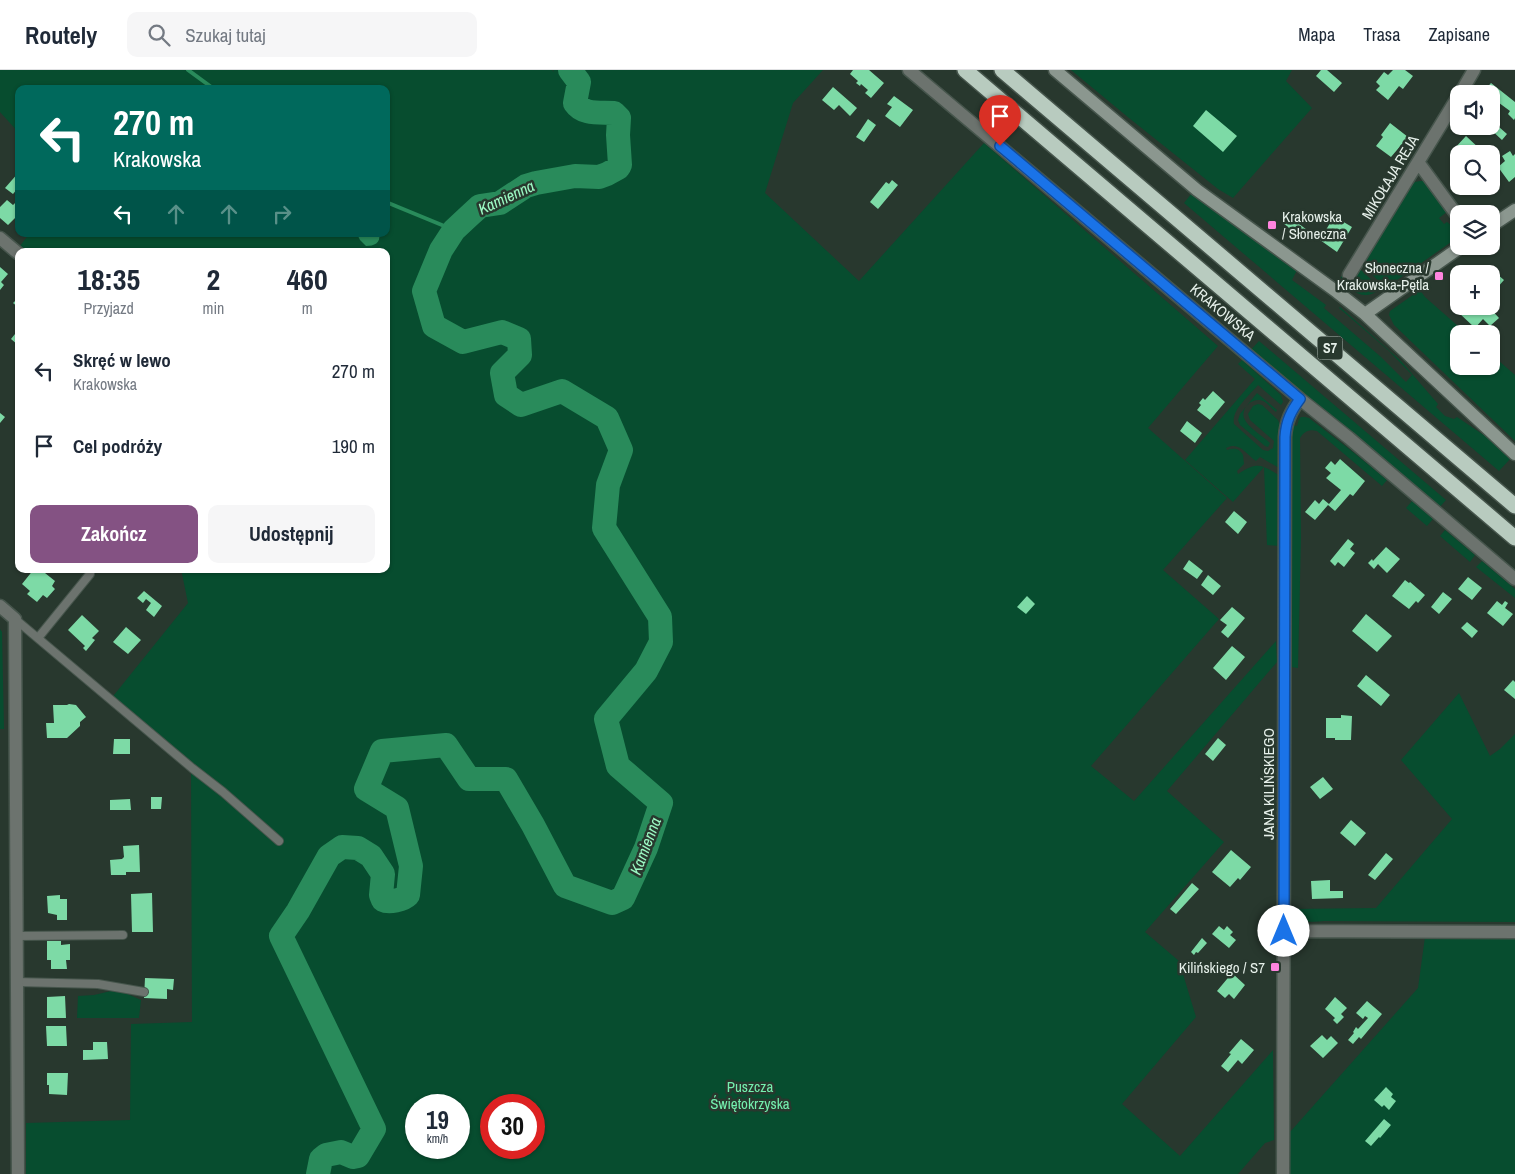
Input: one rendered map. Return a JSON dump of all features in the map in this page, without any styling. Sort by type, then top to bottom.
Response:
[{"type":"highway","name":"S7","points":[[965,70],[1515,538]]},
{"type":"highway","name":"S7","points":[[1002,70],[1515,506]]},
{"type":"street","name":"KRAKOWSKA","points":[[909,70],[1515,579]]},
{"type":"street","points":[[1055,70],[1197,190],[1365,314],[1515,454]]},
{"type":"street","name":"MIKOŁAJA REJA","points":[[1465,85],[1474,70]]},
{"type":"street","name":"MIKOŁAJA REJA","points":[[1349,275],[1450,109]]},
{"type":"street","points":[[1418,162],[1450,206]]},
{"type":"street","points":[[1500,220],[1515,210]]},
{"type":"street","points":[[0,238],[15,251]]},
{"type":"street","points":[[1365,314],[1450,254]]},
{"type":"street","name":"JANA KILIŃSKIEGO","points":[[1283,1174],[1285,437],[1289,415],[1300,399]]},
{"type":"street","points":[[0,606],[15,619],[18,1174]]},
{"type":"street","points":[[1284,931],[1515,932]]},
{"type":"lane","points":[[38,638],[90,573]]},
{"type":"lane","points":[[15,619],[279,841]]},
{"type":"lane","points":[[17,936],[123,936]]},
{"type":"lane","points":[[17,982],[98,984],[144,992]]},
{"type":"green space","name":"Puszcza Świętokrzyska","points":[[0,70],[552,70],[554,72],[553,70],[823,70],[793,103],[765,193],[859,281],[984,143],[1218,346],[1148,428],[1227,498],[1163,570],[1219,619],[1091,766],[1134,801],[1276,641],[1277,662],[1167,791],[1224,842],[1145,932],[1179,961],[1196,1017],[1122,1104],[1180,1156],[1273,1050],[1274,1140],[1265,1143],[1238,1174],[26,1174],[26,1123],[130,1120],[131,1024],[192,1022],[191,768],[110,700],[188,603],[182,573],[390,573],[390,248],[18,248],[27,237],[390,237],[390,85],[15,85],[15,129],[0,112]]},
{"type":"green space","points":[[1071,70],[1292,70],[1286,81],[1312,108],[1233,198],[1218,189]]},
{"type":"green space","points":[[1425,181],[1448,211],[1439,218],[1444,224],[1447,222],[1450,225],[1450,243],[1385,287],[1363,266],[1411,185],[1415,182]]},
{"type":"green space","points":[[1192,193],[1297,270],[1292,280],[1326,305],[1324,308],[1381,357],[1406,382],[1412,375],[1389,351],[1340,307],[1401,361],[1438,404],[1436,407],[1445,416],[1454,419],[1457,417],[1494,442],[1511,458],[1499,471],[1184,203]]},
{"type":"green space","points":[[1360,269],[1381,289],[1369,295],[1359,294],[1339,280],[1344,273],[1355,278]]},
{"type":"green space","points":[[1420,290],[1425,297],[1457,325],[1450,325],[1450,375],[1500,375],[1500,362],[1515,375],[1515,441],[1394,325],[1389,315],[1390,311]]},
{"type":"green space","points":[[1259,341],[1446,500],[1438,509],[1249,352]]},
{"type":"green space","points":[[1242,360],[1281,395],[1283,402],[1281,405],[1258,385],[1238,408],[1234,424],[1263,450],[1268,451],[1273,448],[1274,441],[1250,420],[1248,414],[1253,406],[1258,404],[1262,405],[1278,420],[1280,425],[1279,468],[1260,457],[1256,461],[1238,447],[1231,446],[1226,448],[1227,450],[1238,450],[1243,455],[1244,464],[1237,471],[1238,474],[1250,467],[1264,467],[1233,502],[1185,460],[1255,379],[1238,364]]},
{"type":"green space","points":[[1257,393],[1277,410],[1276,412],[1260,400],[1248,405]]},
{"type":"green space","points":[[1246,407],[1244,418],[1252,428],[1270,443],[1268,447],[1265,446],[1240,425],[1238,420]]},
{"type":"green space","points":[[1301,417],[1309,418],[1387,480],[1382,486],[1317,431],[1307,431],[1300,438],[1301,537],[1298,668],[1291,667],[1292,430],[1293,425],[1297,426]]},
{"type":"green space","points":[[1264,467],[1279,475],[1280,546],[1267,545]]},
{"type":"green space","points":[[1412,501],[1433,519],[1427,526],[1406,508]]},
{"type":"green space","points":[[1445,530],[1475,555],[1470,562],[1440,536]]},
{"type":"green space","points":[[1482,561],[1515,589],[1515,598],[1476,567]]},
{"type":"green space","points":[[0,629],[2,632],[4,729],[0,729]]},
{"type":"green space","points":[[1459,693],[1490,756],[1515,734],[1515,922],[1311,922],[1300,919],[1294,912],[1291,913],[1290,909],[1376,908],[1452,819],[1401,760]]},
{"type":"green space","points":[[1425,937],[1515,938],[1515,1174],[1290,1174],[1290,1132],[1418,988]]},
{"type":"green space","points":[[111,991],[123,992],[141,1000],[139,1018],[77,1018],[78,996]]},
{"type":"shaded area","points":[[358,237],[379,237],[378,242],[374,245],[366,246]]},
{"type":"building","points":[[853,70],[869,70],[884,83],[871,98],[865,93],[868,90],[861,84],[860,86],[856,83],[858,81],[850,74]]},
{"type":"building","points":[[1321,70],[1327,70],[1342,83],[1334,92],[1316,76]]},
{"type":"building","points":[[1393,70],[1405,70],[1413,76],[1403,89],[1399,86],[1388,100],[1376,90],[1380,86],[1376,82],[1384,72],[1388,75]]},
{"type":"building","points":[[833,87],[857,108],[850,116],[839,105],[834,110],[822,100]]},
{"type":"building","points":[[1500,90],[1515,102],[1514,120],[1508,114],[1510,111],[1500,104]]},
{"type":"building","points":[[894,96],[913,110],[900,127],[885,116],[892,107],[887,104]]},
{"type":"building","points":[[1206,110],[1237,136],[1223,152],[1193,126]]},
{"type":"building","points":[[868,119],[876,125],[864,142],[856,137]]},
{"type":"building","points":[[1390,123],[1408,137],[1391,157],[1376,146]]},
{"type":"building","points":[[1500,128],[1507,134],[1502,140],[1497,135],[1500,135]]},
{"type":"building","points":[[1466,136],[1476,145],[1458,145]]},
{"type":"building","points":[[1510,151],[1513,156],[1515,154],[1515,177],[1509,182],[1500,170],[1500,165],[1505,161],[1502,156]]},
{"type":"building","points":[[15,177],[15,192],[13,194],[5,188]]},
{"type":"building","points":[[892,180],[898,185],[878,209],[870,202],[886,182],[889,184]]},
{"type":"building","points":[[7,200],[13,205],[15,203],[15,218],[8,225],[0,218],[0,207]]},
{"type":"building","points":[[1290,217],[1307,230],[1302,238],[1284,224]]},
{"type":"building","points":[[1333,218],[1352,227],[1337,252],[1320,240]]},
{"type":"building","points":[[0,267],[8,274],[1,282],[4,285],[0,290]]},
{"type":"building","points":[[1500,277],[1504,280],[1500,285]]},
{"type":"building","points":[[1461,315],[1496,315],[1499,318],[1491,325],[1483,319],[1478,325],[1472,325]]},
{"type":"building","points":[[15,334],[15,342],[11,339]]},
{"type":"building","points":[[1213,391],[1225,402],[1210,420],[1197,410],[1203,398],[1205,400]]},
{"type":"building","points":[[0,413],[5,417],[0,423]]},
{"type":"building","points":[[1187,421],[1202,433],[1195,443],[1180,431]]},
{"type":"building","points":[[1340,459],[1365,481],[1353,496],[1350,494],[1335,511],[1328,505],[1315,520],[1305,512],[1315,500],[1319,504],[1323,499],[1329,504],[1341,490],[1326,478],[1331,473],[1325,468],[1331,461],[1335,465]]},
{"type":"building","points":[[1234,511],[1247,522],[1238,534],[1225,522]]},
{"type":"building","points":[[1348,539],[1354,544],[1350,549],[1355,553],[1344,567],[1338,562],[1335,566],[1330,561]]},
{"type":"building","points":[[1386,547],[1400,559],[1387,573],[1378,564],[1374,569],[1368,563],[1372,559],[1373,561]]},
{"type":"building","points":[[1189,560],[1203,571],[1197,579],[1183,569]]},
{"type":"building","points":[[31,573],[45,573],[55,581],[52,586],[55,589],[47,598],[43,595],[37,602],[27,594],[30,591],[22,584]]},
{"type":"building","points":[[1208,575],[1221,586],[1213,595],[1201,585]]},
{"type":"building","points":[[1468,577],[1482,588],[1472,600],[1458,589]]},
{"type":"building","points":[[1405,580],[1425,595],[1409,609],[1392,596]]},
{"type":"building","points":[[144,591],[162,606],[154,617],[146,610],[151,603],[146,599],[143,603],[137,598]]},
{"type":"building","points":[[1443,592],[1452,599],[1439,614],[1431,607]]},
{"type":"building","points":[[1027,596],[1035,604],[1026,614],[1017,607]]},
{"type":"building","points":[[1497,601],[1502,605],[1505,601],[1508,603],[1505,608],[1513,614],[1503,626],[1487,613]]},
{"type":"building","points":[[1232,607],[1245,618],[1228,638],[1221,632],[1227,625],[1220,620]]},
{"type":"building","points":[[1366,614],[1392,636],[1377,652],[1352,631]]},
{"type":"building","points":[[82,615],[99,631],[92,638],[95,640],[86,651],[83,648],[85,646],[68,630]]},
{"type":"building","points":[[1467,622],[1478,631],[1472,638],[1461,628]]},
{"type":"building","points":[[126,627],[141,640],[128,654],[113,642]]},
{"type":"building","points":[[1232,646],[1245,657],[1226,680],[1213,668]]},
{"type":"building","points":[[1366,675],[1390,695],[1381,706],[1357,686]]},
{"type":"building","points":[[1513,680],[1515,682],[1515,699],[1504,690]]},
{"type":"building","points":[[53,705],[76,705],[86,717],[80,722],[80,726],[67,738],[47,738],[46,723],[54,723]]},
{"type":"building","points":[[1341,715],[1352,716],[1351,740],[1326,738],[1326,718],[1341,718]]},
{"type":"building","points":[[1218,738],[1226,745],[1213,761],[1205,754]]},
{"type":"building","points":[[114,739],[130,739],[130,754],[113,754]]},
{"type":"building","points":[[1323,777],[1333,789],[1320,799],[1310,787]]},
{"type":"building","points":[[151,797],[162,797],[161,809],[151,809]]},
{"type":"building","points":[[130,799],[131,810],[110,810],[110,800]]},
{"type":"building","points":[[1351,820],[1366,833],[1355,846],[1340,833]]},
{"type":"building","points":[[139,845],[140,872],[126,872],[126,875],[111,875],[110,860],[122,859],[124,857],[123,846]]},
{"type":"building","points":[[1231,850],[1251,867],[1240,880],[1238,878],[1230,887],[1212,872]]},
{"type":"building","points":[[1386,853],[1393,859],[1375,880],[1368,875]]},
{"type":"building","points":[[1330,880],[1330,891],[1343,891],[1343,898],[1312,899],[1311,881]]},
{"type":"building","points":[[1192,883],[1199,889],[1176,914],[1170,909]]},
{"type":"building","points":[[152,893],[153,932],[132,932],[131,894]]},
{"type":"building","points":[[60,895],[60,899],[67,899],[67,920],[57,920],[57,915],[48,913],[47,896]]},
{"type":"building","points":[[1219,926],[1224,930],[1227,926],[1233,932],[1230,935],[1236,940],[1229,948],[1212,934]]},
{"type":"building","points":[[1202,938],[1207,943],[1194,955],[1191,952]]},
{"type":"building","points":[[47,941],[61,941],[61,945],[70,944],[70,960],[66,960],[67,969],[51,969],[51,960],[47,960]]},
{"type":"building","points":[[1232,973],[1245,985],[1234,999],[1229,994],[1225,998],[1217,991]]},
{"type":"building","points":[[145,978],[174,979],[173,990],[167,989],[167,999],[144,998]]},
{"type":"building","points":[[65,996],[66,1018],[47,1018],[47,997]]},
{"type":"building","points":[[1335,997],[1347,1008],[1341,1014],[1344,1017],[1337,1024],[1333,1020],[1335,1018],[1325,1009]]},
{"type":"building","points":[[1367,1001],[1382,1014],[1361,1039],[1359,1037],[1353,1044],[1348,1040],[1356,1027],[1358,1029],[1368,1018],[1365,1016],[1363,1019],[1356,1013]]},
{"type":"building","points":[[46,1026],[66,1026],[67,1046],[47,1046]]},
{"type":"building","points":[[1322,1035],[1327,1040],[1331,1036],[1338,1043],[1323,1058],[1310,1046]]},
{"type":"building","points":[[1241,1039],[1254,1050],[1242,1064],[1238,1060],[1228,1072],[1221,1066]]},
{"type":"building","points":[[93,1042],[107,1042],[108,1059],[83,1060],[83,1050],[93,1050]]},
{"type":"building","points":[[47,1073],[68,1073],[67,1095],[49,1094]]},
{"type":"building","points":[[1386,1087],[1393,1094],[1391,1097],[1396,1101],[1389,1110],[1374,1100]]},
{"type":"building","points":[[1384,1119],[1391,1125],[1371,1146],[1365,1141]]},
{"type":"waterway","points":[[188,70],[209,85]]},
{"type":"waterway","name":"Kamienna","points":[[318,1174],[321,1159],[326,1155],[341,1152],[353,1157],[358,1156],[374,1129],[281,936],[298,911],[329,856],[342,847],[358,848],[371,856],[383,874],[381,895],[383,900],[396,900],[408,895],[411,866],[397,808],[366,789],[382,751],[446,745],[469,779],[506,779],[565,886],[612,903],[623,898],[646,848],[661,803],[618,766],[606,719],[646,671],[661,642],[660,617],[604,528],[608,485],[621,450],[607,418],[562,391],[521,405],[506,395],[502,373],[520,355],[519,339],[502,332],[463,342],[434,326],[424,291],[441,250],[454,230],[480,206],[500,203],[526,186],[536,183],[575,176],[599,177],[618,168],[620,165],[619,118],[614,113],[592,112],[578,107],[575,103],[579,82],[570,70]]},
{"type":"waterway","points":[[390,204],[454,230]]},
{"type":"place","name":"Krakowska / Słoneczna","points":[[1272,225]]},
{"type":"place","name":"Słoneczna / Krakowska-Pętla","points":[[1439,276]]},
{"type":"place","name":"Kilińskiego / S7","points":[[1275,967]]},
{"type":"route","points":[[1000,146],[1300,399],[1287,420],[1285,437],[1284,931]]}]
